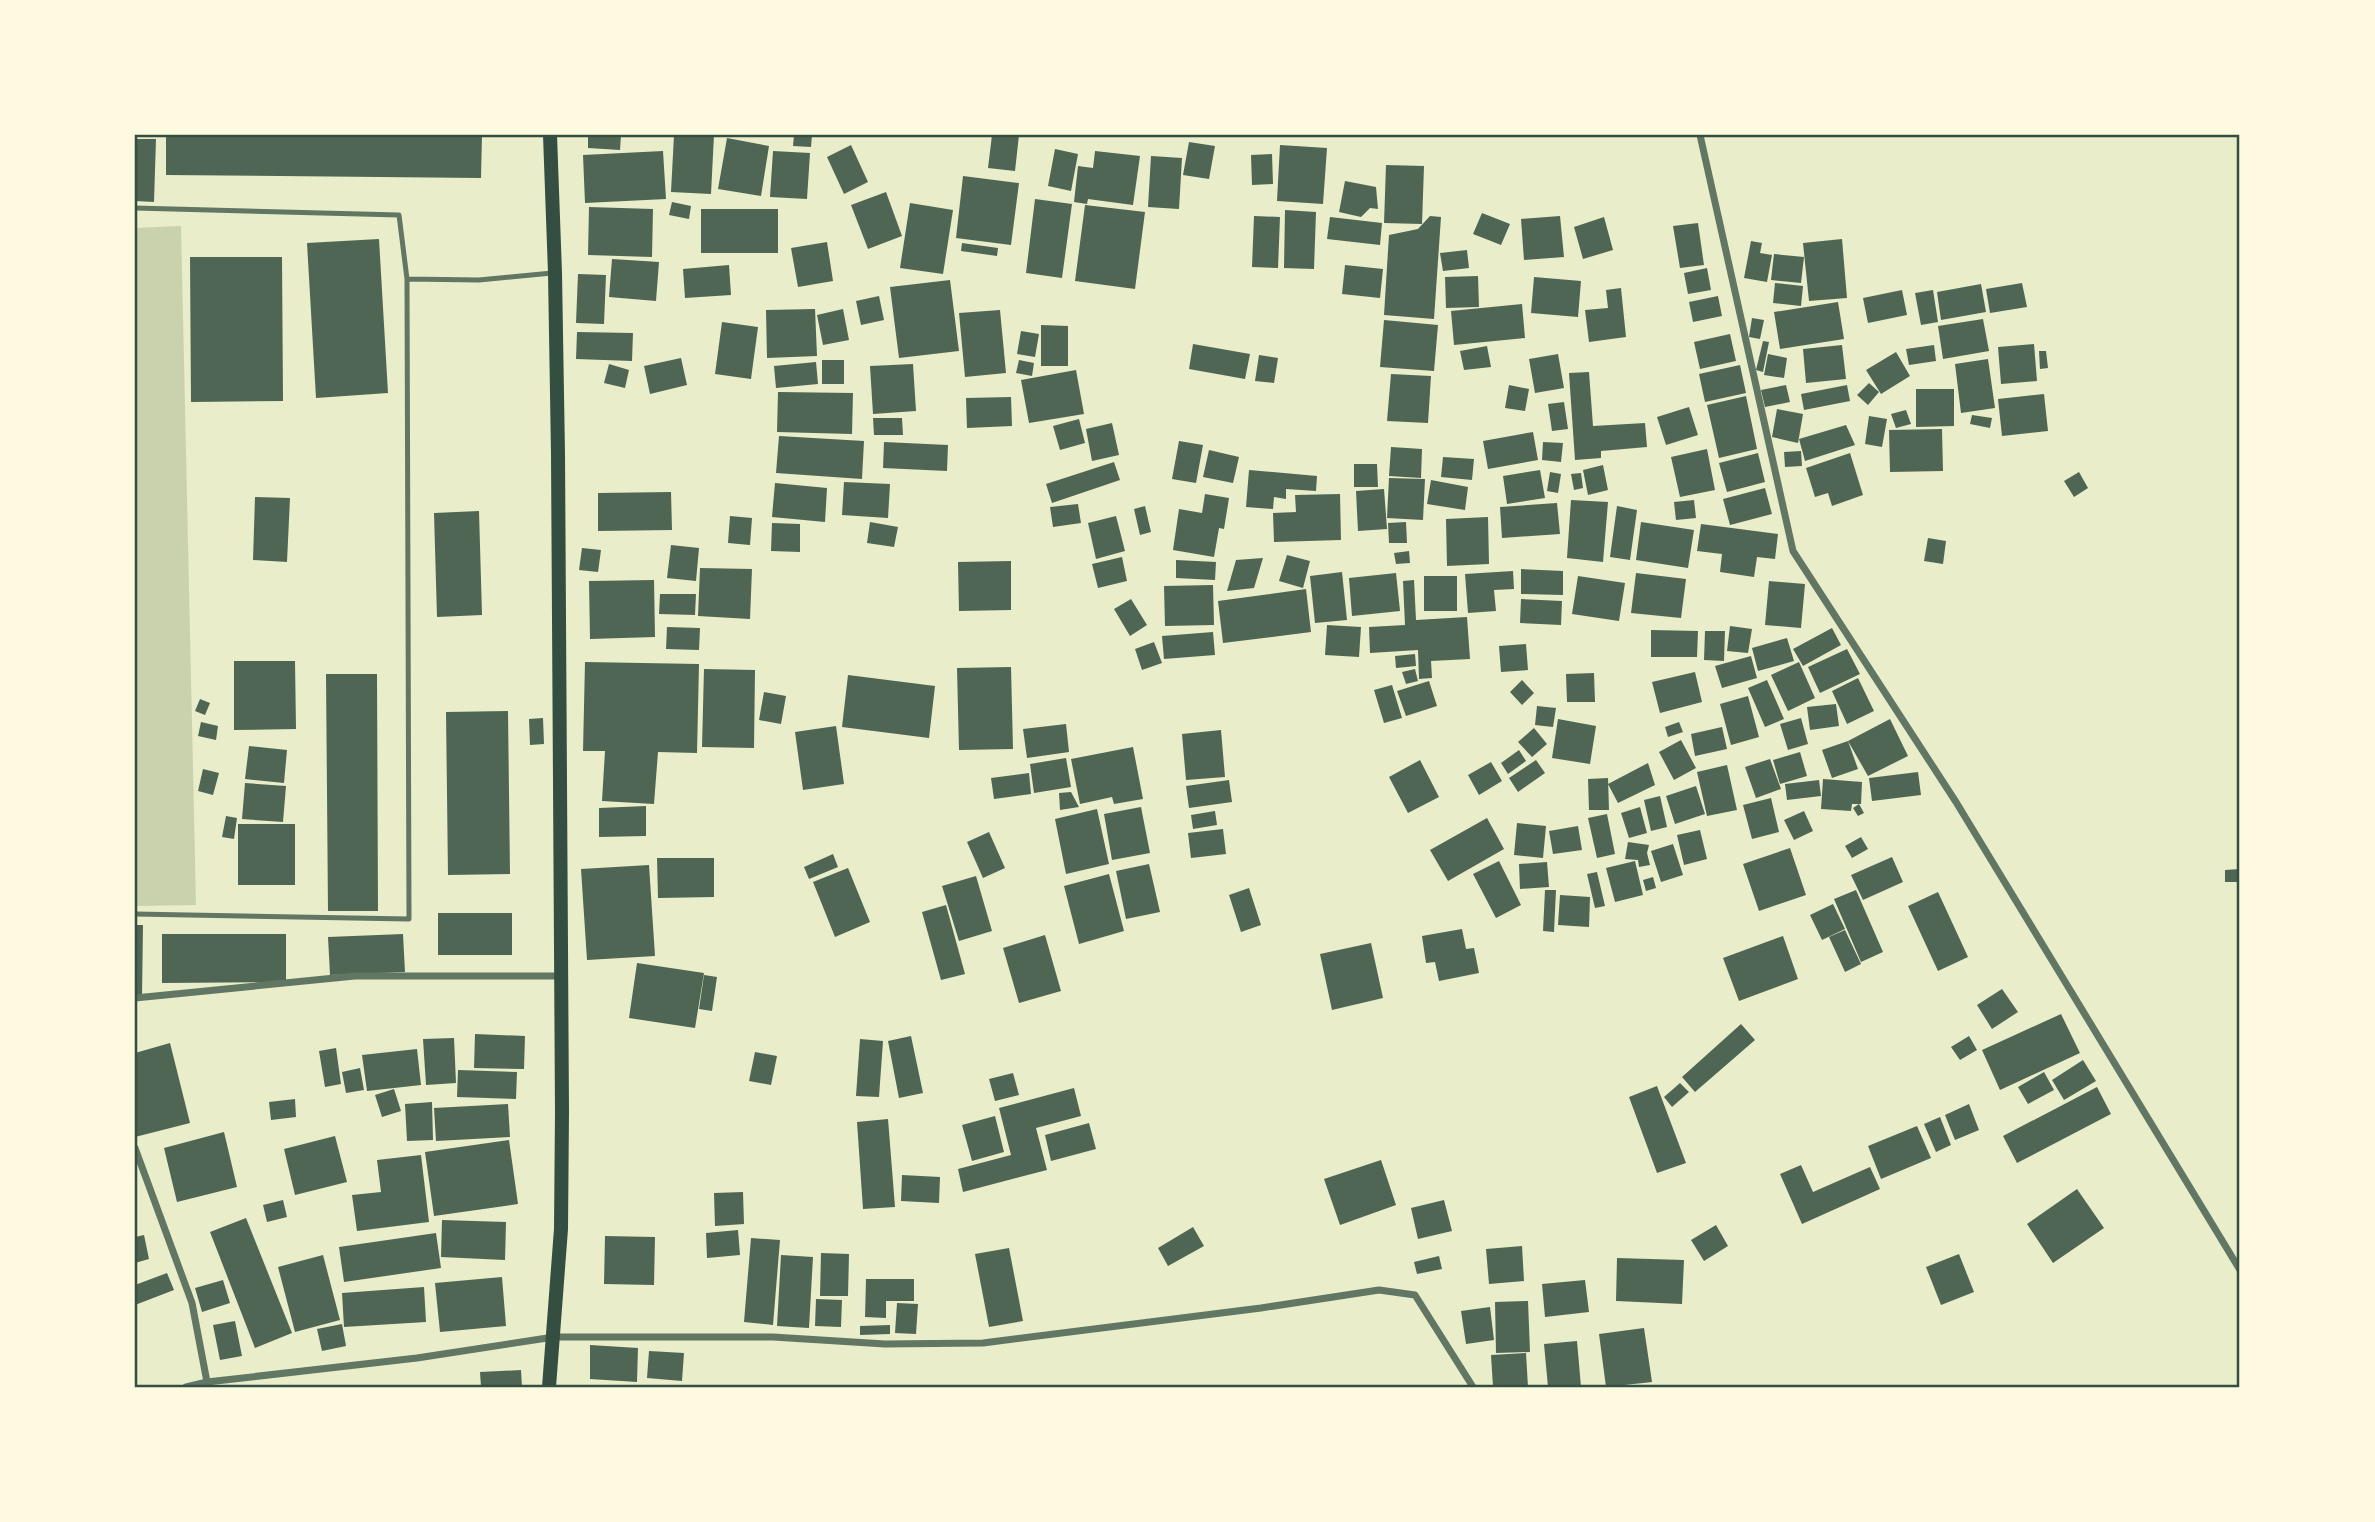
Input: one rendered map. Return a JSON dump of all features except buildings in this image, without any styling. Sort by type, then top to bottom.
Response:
[{"type":"main road","points":[[549,1387],[561,1229],[555,272],[550,135]]},
{"type":"street","points":[[1700,135],[1793,551],[1956,803],[2240,1270]]},
{"type":"street","points":[[135,998],[355,976],[560,976]]},
{"type":"street","points":[[135,1148],[192,1303],[207,1382]]},
{"type":"street","points":[[186,1387],[207,1382],[417,1358],[554,1337],[773,1337],[885,1344],[983,1343],[1261,1308],[1379,1290],[1415,1295],[1473,1387]]},
{"type":"lane","points":[[135,208],[399,215],[407,279],[409,919],[135,914]]},
{"type":"lane","points":[[407,279],[479,280],[555,272]]},
{"type":"green space","points":[[181,226],[196,905],[135,906],[135,228]]}]
